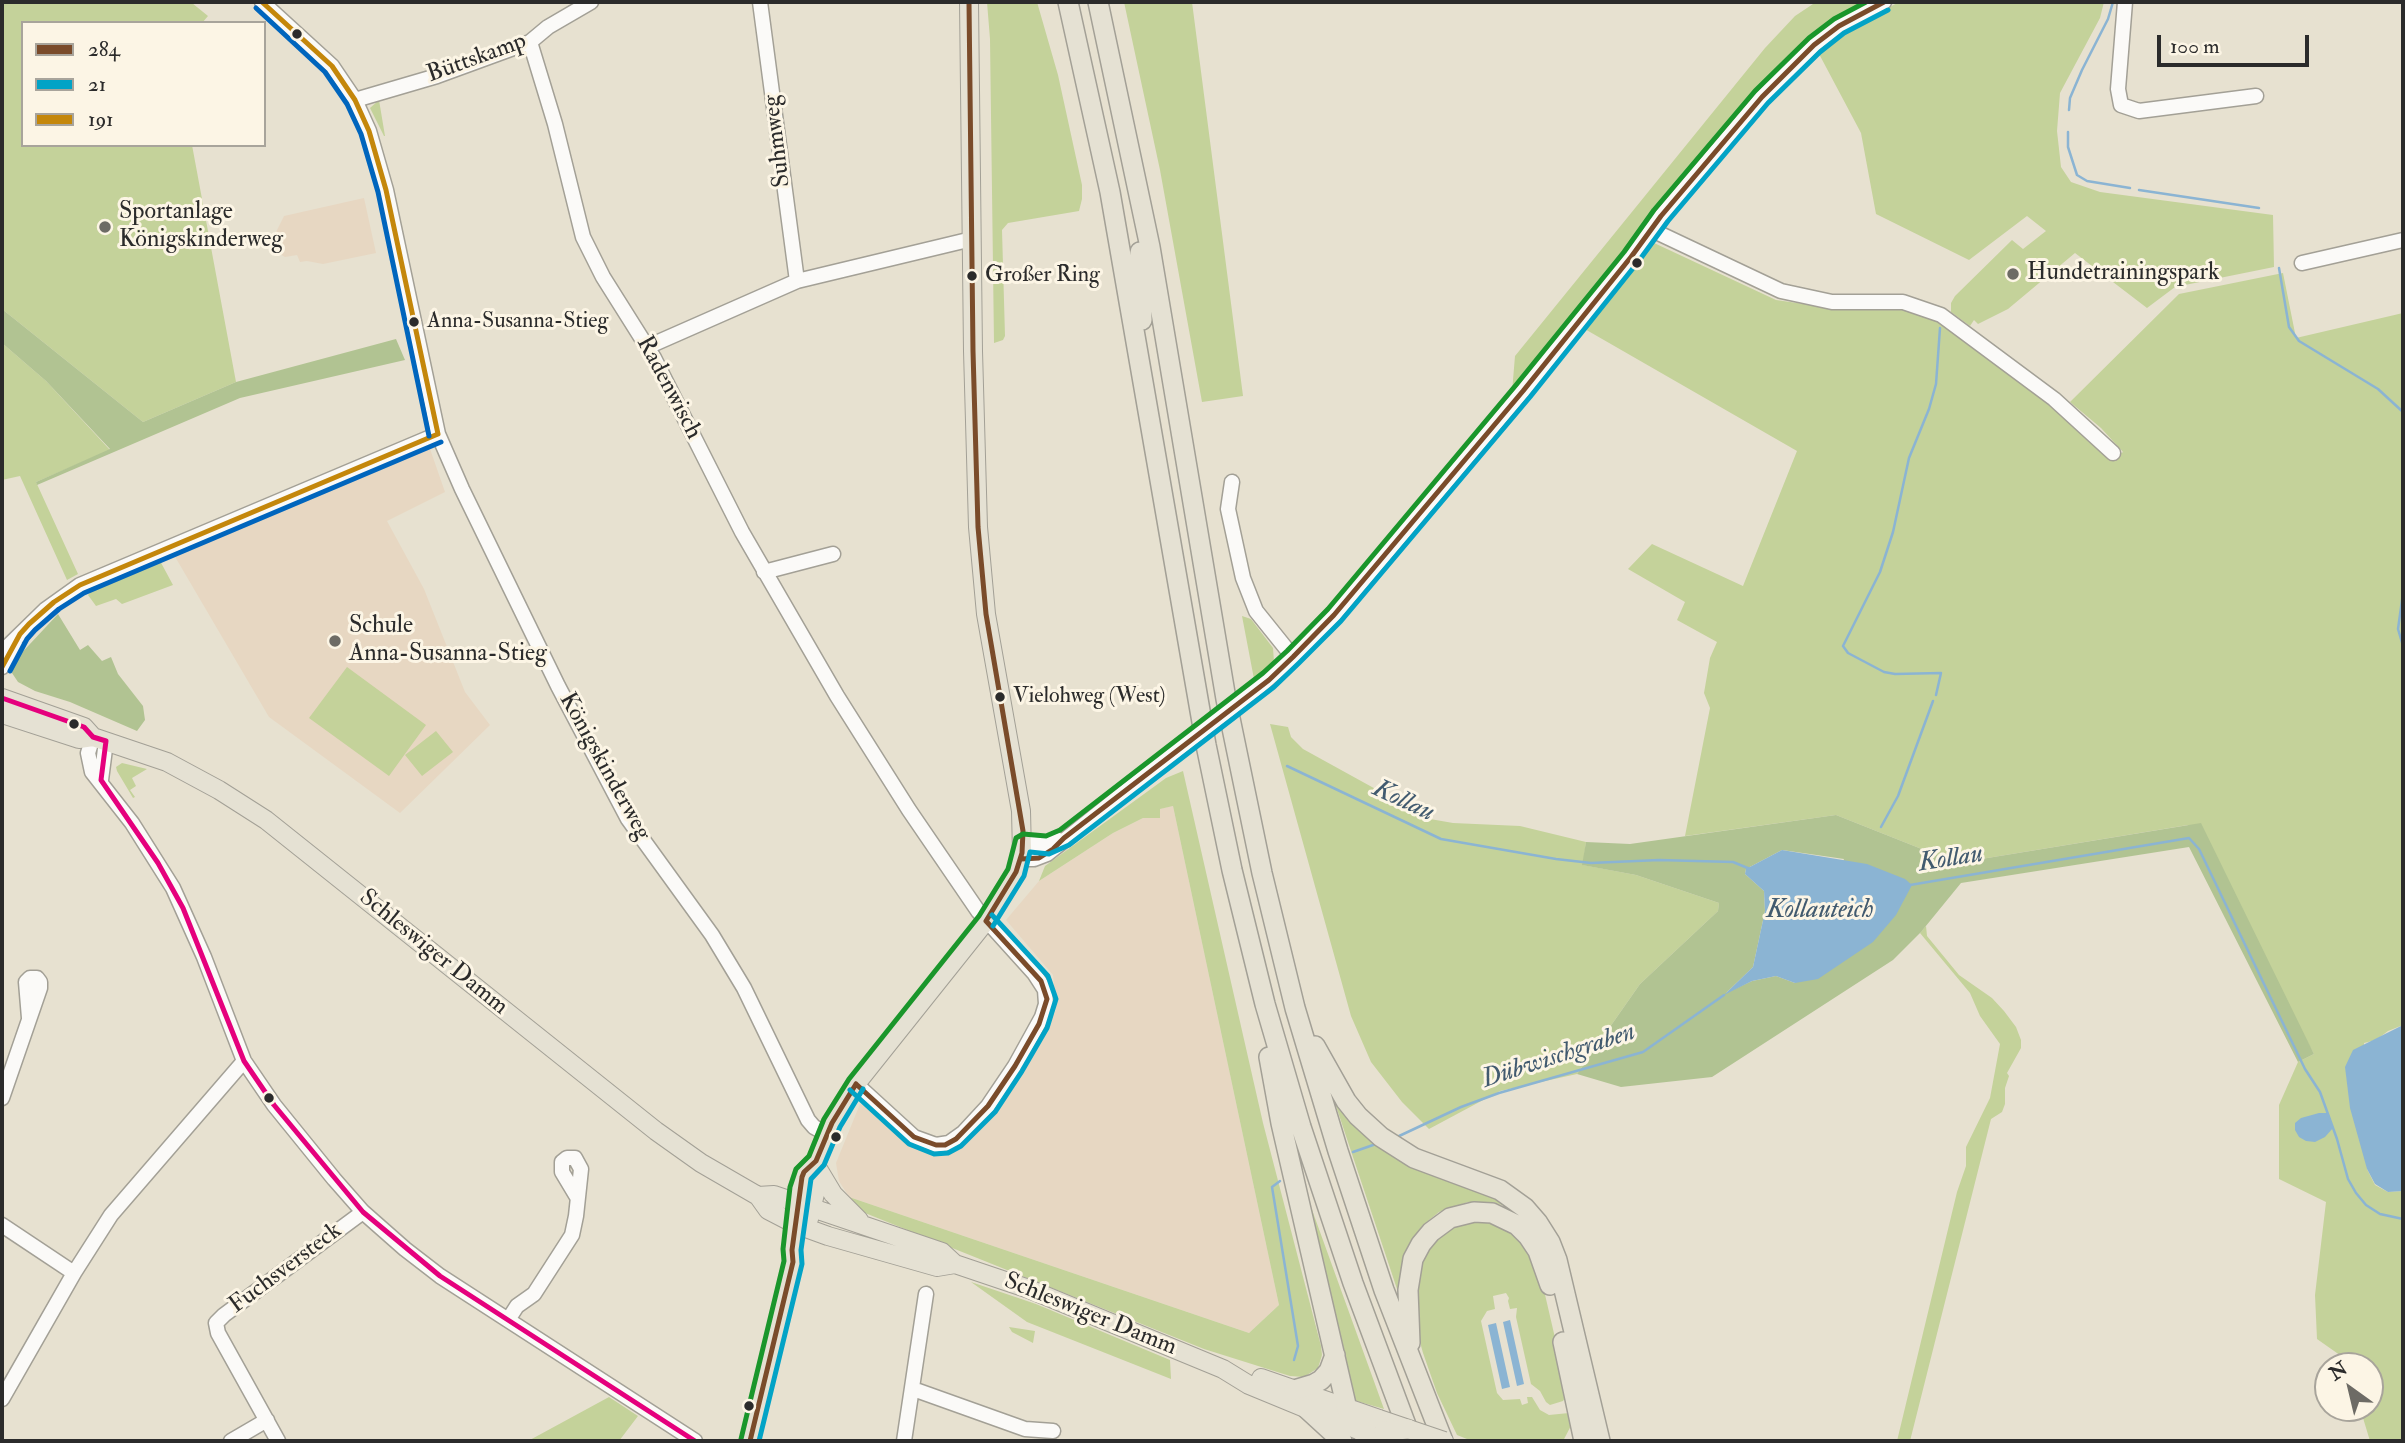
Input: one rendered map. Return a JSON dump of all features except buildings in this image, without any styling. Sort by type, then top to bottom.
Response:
[{"type":"highway","points":[[1068,2],[1110,192],[1206,745],[1232,870],[1265,1004],[1301,1127],[1335,1234],[1410,1435],[1375,1433],[1352,1420],[1347,1409],[1281,1123],[1268,1051],[1265,1004]]},
{"type":"highway","points":[[1098,2],[1138,187],[1226,699],[1250,820],[1295,1007],[1338,1151],[1411,1362],[1444,1441]]},
{"type":"highway","points":[[1107,35],[1108,2]]},
{"type":"highway","points":[[1138,187],[1144,391]]},
{"type":"highway","points":[[1110,192],[1173,383]]},
{"type":"highway","points":[[1295,1007],[1340,1091],[1353,1110],[1374,1131],[1414,1158],[1500,1190],[1525,1208],[1538,1223],[1557,1260],[1600,1441]]},
{"type":"highway","points":[[1411,1362],[1408,1290],[1413,1259],[1421,1244],[1437,1226],[1459,1215],[1483,1213],[1500,1216],[1523,1230],[1542,1259],[1584,1441]]},
{"type":"highway","points":[[1294,1390],[1321,1380],[1329,1371],[1335,1355]]},
{"type":"highway","points":[[1307,1409],[1342,1441]]},
{"type":"highway","points":[[1570,1441],[1580,1420]]},
{"type":"main road","points":[[750,1441],[793,1262],[801,1253],[801,1226],[805,1205],[804,1172],[817,1164],[827,1134],[856,1084],[986,921],[998,903],[1022,851],[1021,810],[981,579],[972,351],[969,2]]},
{"type":"main road","name":"Schleswiger Damm","points":[[2,698],[84,727],[99,739],[185,771],[267,820],[656,1131],[701,1163],[758,1196],[768,1210],[801,1226],[937,1267],[956,1264]]},
{"type":"main road","name":"Schleswiger Damm","points":[[2,714],[79,740],[99,739]]},
{"type":"main road","points":[[817,1164],[833,1194],[864,1225]]},
{"type":"main road","name":"Schleswiger Damm","points":[[758,1196],[774,1195],[942,1252],[956,1264],[1029,1289],[1223,1369],[1249,1385],[1375,1433]]},
{"type":"main road","name":"Schleswiger Damm","points":[[1223,1369],[1251,1374],[1347,1409]]},
{"type":"main road","points":[[1410,1435],[1444,1441]]},
{"type":"street","name":"Königskinderweg","points":[[262,2],[332,66],[355,100],[369,131],[386,190],[438,434],[462,489],[611,790],[712,935],[744,988],[808,1120],[827,1134]]},
{"type":"street","name":"Büttskamp","points":[[355,100],[437,76],[530,42],[548,27],[591,2]]},
{"type":"street","name":"Suhmweg","points":[[760,2],[797,281]]},
{"type":"street","points":[[1022,851],[1039,858],[1053,849],[1259,687],[1293,657],[1334,615],[1523,391],[1661,216],[1788,68],[1839,26],[1884,2]]},
{"type":"street","points":[[2125,2],[2118,89],[2121,105],[2139,111],[2256,96]]},
{"type":"street","name":"Radenwisch","points":[[530,42],[555,124],[583,237],[603,277],[647,347],[676,400],[742,533],[837,695],[909,810],[986,921],[1041,981],[1046,999],[1039,1024],[988,1106],[956,1139],[936,1145],[914,1137],[856,1084]]},
{"type":"street","points":[[1652,230],[1781,291],[1832,302],[1903,302],[1941,315],[2054,400],[2113,453]]},
{"type":"street","points":[[647,347],[797,281],[972,239]]},
{"type":"street","points":[[2302,263],[2403,240]]},
{"type":"street","points":[[2,652],[45,610],[80,584],[438,434]]},
{"type":"street","points":[[1232,482],[1228,509],[1243,578],[1256,611],[1293,657]]},
{"type":"street","points":[[764,572],[833,554]]},
{"type":"street","points":[[2,667],[20,634]]},
{"type":"street","points":[[99,739],[88,753],[92,772],[101,780],[158,863],[183,908],[244,1061],[274,1105],[363,1212],[440,1276],[695,1441]]},
{"type":"street","points":[[2,1098],[29,1018]]},
{"type":"street","points":[[2,1399],[74,1273],[111,1215],[244,1061]]},
{"type":"street","points":[[508,1320],[517,1306],[534,1294],[572,1235],[577,1197]]},
{"type":"street","name":"Fuchsversteck","points":[[278,1441],[218,1334],[216,1324],[224,1315],[363,1212]]},
{"type":"street","points":[[2,1225],[74,1273]]},
{"type":"street","points":[[904,1441],[926,1294]]},
{"type":"street","points":[[913,1389],[1025,1429],[1053,1431]]},
{"type":"street","points":[[231,1441],[267,1420]]},
{"type":"shaded area","points":[[364,198],[376,253],[323,264],[300,262],[297,255],[285,257],[278,253],[276,232],[284,216]]},
{"type":"shaded area","name":"Schule Anna-Susanna-Stieg","points":[[429,446],[445,492],[387,521],[424,589],[465,692],[490,725],[400,813],[269,717],[174,555]]},
{"type":"shaded area","points":[[1173,806],[1279,1305],[1249,1333],[849,1197],[839,1181],[836,1163],[860,1104],[872,1108],[915,1146],[928,1153],[943,1154],[957,1147],[993,1113],[1031,1058],[1056,1010],[1053,975],[1006,920],[1039,881],[1113,833],[1143,818],[1159,818],[1159,809]]},
{"type":"green space","name":"Sportanlage Königskinderweg","points":[[2,2],[193,2],[208,16],[204,21],[21,21],[21,147],[192,147],[236,382],[143,422],[2,309]]},
{"type":"green space","points":[[987,2],[1037,2],[1058,75],[1082,185],[1079,211],[1008,223],[1002,230],[1005,336],[1003,340],[994,343],[990,39]]},
{"type":"green space","points":[[1124,2],[1192,2],[1243,396],[1202,402],[1160,170]]},
{"type":"green space","points":[[1816,2],[1871,2],[1835,21],[1810,39],[1756,92],[1512,392],[1515,356],[1765,48],[1795,16]]},
{"type":"green space","points":[[1899,2],[2104,2],[2100,18],[2060,93],[2057,131],[2061,167],[2071,182],[2100,192],[2273,215],[2274,267],[2175,287],[2147,308],[2075,253],[2008,309],[1978,324],[1974,320],[1970,326],[1951,312],[1951,303],[1955,296],[2012,240],[2023,249],[2046,231],[2027,216],[1969,260],[1876,214],[1861,133],[1818,52],[1842,33]]},
{"type":"green space","points":[[379,100],[385,136],[370,108]]},
{"type":"green space","points":[[1652,242],[1776,300],[1840,309],[1903,306],[1943,324],[2051,401],[2111,460],[2123,452],[2101,428],[2070,402],[2179,294],[2283,273],[2296,338],[2403,313],[2403,1025],[2376,1040],[2364,1043],[2367,1169],[2375,1185],[2388,1192],[2403,1191],[2403,1441],[2370,1441],[2364,1422],[2384,1422],[2384,1352],[2335,1352],[2317,1339],[2315,1295],[2326,1202],[2279,1179],[2279,1105],[2298,1062],[2314,1054],[2188,825],[1957,863],[1836,815],[1685,836],[1710,708],[1704,693],[1710,658],[1717,642],[1677,620],[1685,602],[1628,569],[1652,544],[1743,586],[1797,451],[1583,328]]},
{"type":"green space","points":[[2,309],[143,422],[236,382],[396,339],[405,360],[240,398],[37,485],[36,482],[110,449],[46,381],[2,343]]},
{"type":"green space","points":[[2,343],[46,381],[110,450],[36,482],[78,574],[67,580],[20,476],[2,480]]},
{"type":"green space","points":[[159,559],[173,585],[122,604],[116,599],[96,606],[88,595],[95,587]]},
{"type":"green space","points":[[58,614],[80,650],[88,645],[102,661],[111,657],[118,674],[143,706],[145,720],[137,731],[18,682],[12,673],[15,660]]},
{"type":"green space","points":[[1242,616],[1251,619],[1273,648],[1274,662],[1254,679]]},
{"type":"green space","points":[[347,667],[426,725],[389,776],[309,718]]},
{"type":"green space","points":[[1270,724],[1288,727],[1291,737],[1303,749],[1430,819],[1453,823],[1520,826],[1586,842],[1583,865],[1636,875],[1719,903],[1718,911],[1640,984],[1577,1074],[1500,1091],[1429,1129],[1402,1102],[1371,1062],[1351,1016]]},
{"type":"green space","points":[[436,731],[453,752],[422,776],[405,755]]},
{"type":"green space","points":[[122,763],[147,769],[132,778],[136,786],[130,790],[135,797],[133,798],[117,771],[116,767]]},
{"type":"green space","points":[[1183,771],[1263,1123],[1321,1346],[1322,1355],[1318,1368],[1304,1377],[1290,1376],[1204,1349],[860,1211],[849,1197],[1249,1333],[1279,1305],[1173,806],[1160,809],[1160,818],[1143,818],[1113,833],[1039,881],[1045,866],[1166,778]]},
{"type":"green space","points":[[1836,815],[1957,863],[2201,823],[2314,1054],[2298,1062],[2189,847],[1961,883],[1921,932],[1893,960],[1712,1077],[1621,1087],[1577,1074],[1640,984],[1718,911],[1719,903],[1636,875],[1582,865],[1586,842],[1630,844]],"holes":[[[1782,850],[1844,859],[1795,983],[1776,976],[1752,981],[1726,993],[1753,967],[1765,911],[1764,891],[1745,874],[1746,869]]]},
{"type":"green space","points":[[1926,926],[1927,936],[1959,975],[1992,998],[2004,1011],[2016,1027],[2021,1048],[2007,1073],[2009,1076],[2002,1112],[1991,1119],[1910,1441],[1897,1441],[1957,1192],[1966,1166],[1966,1147],[1990,1098],[2000,1044],[1980,1016],[1970,993],[1920,933]]},
{"type":"green space","points":[[1329,1085],[1349,1113],[1482,1187],[1511,1208],[1493,1202],[1468,1202],[1439,1212],[1423,1225],[1413,1238],[1403,1307]]},
{"type":"green space","points":[[1311,1207],[1384,1409],[1353,1400]]},
{"type":"green space","points":[[1472,1221],[1492,1222],[1509,1229],[1525,1245],[1540,1273],[1568,1394],[1563,1401],[1550,1405],[1531,1384],[1516,1317],[1517,1308],[1510,1309],[1506,1293],[1493,1296],[1495,1309],[1487,1311],[1481,1321],[1497,1393],[1503,1400],[1520,1399],[1522,1405],[1528,1403],[1527,1397],[1532,1397],[1540,1410],[1549,1415],[1569,1413],[1573,1422],[1563,1441],[1472,1441],[1457,1435],[1437,1393],[1415,1324],[1416,1272],[1431,1245],[1452,1226]]},
{"type":"green space","points":[[971,1282],[1036,1304],[1170,1360],[1171,1379],[1027,1322]]},
{"type":"green space","points":[[1009,1327],[1035,1331],[1033,1343],[1012,1332]]},
{"type":"green space","points":[[609,1397],[638,1416],[619,1441],[528,1441]]},
{"type":"water","name":"Kollauteich","points":[[1782,850],[1867,864],[1905,879],[1912,885],[1896,915],[1873,942],[1818,979],[1795,983],[1776,976],[1752,981],[1724,995],[1753,967],[1765,911],[1764,891],[1745,874],[1746,869]]},
{"type":"water","points":[[2403,1025],[2403,1191],[2388,1192],[2375,1184],[2367,1169],[2350,1108],[2345,1067],[2353,1050]]},
{"type":"water","points":[[2328,1113],[2333,1128],[2325,1137],[2315,1142],[2299,1137],[2295,1123],[2301,1118]]},
{"type":"water","points":[[1510,1320],[1524,1384],[1517,1386],[1503,1322]]},
{"type":"water","points":[[1496,1323],[1510,1387],[1502,1389],[1488,1325]]},
{"type":"waterway","points":[[2069,110],[2070,98],[2108,19],[2113,2]]},
{"type":"waterway","points":[[2068,132],[2068,147],[2077,175],[2087,181],[2130,188]]},
{"type":"waterway","points":[[2139,190],[2259,208]]},
{"type":"waterway","points":[[2279,268],[2289,327],[2299,341],[2378,389],[2403,412]]},
{"type":"waterway","points":[[1936,695],[1941,673],[1884,672],[1848,653],[1843,646],[1880,572],[1893,532],[1909,458],[1936,384],[1940,328]]},
{"type":"waterway","points":[[2403,593],[2398,629],[2403,646]]},
{"type":"waterway","points":[[1881,827],[1898,796],[1933,701]]},
{"type":"waterway","name":"Kollau","points":[[1287,766],[1441,839],[1591,863],[1659,860],[1733,862],[1750,869]]},
{"type":"waterway","name":"Kollau","points":[[1910,885],[2189,838],[2199,849],[2305,1069],[2320,1092],[2348,1179],[2366,1205],[2380,1214],[2403,1219]]},
{"type":"waterway","name":"Dübwischgraben","points":[[1397,1137],[1461,1107],[1499,1093],[1643,1052],[1724,995]]},
{"type":"waterway","name":"Dübwischgraben","points":[[1353,1152],[1376,1144]]},
{"type":"waterway","name":"Dübwischgraben","points":[[1280,1181],[1272,1187],[1298,1346],[1294,1360]]},
{"type":"transit line","name":"191","points":[[262,2],[332,66],[355,100],[369,131],[386,190],[438,434]]},
{"type":"transit line","name":"284","points":[[969,2],[978,527],[986,614],[1023,831],[1022,853],[1016,872],[986,921]]},
{"type":"transit line","points":[[741,1439],[784,1261],[790,1187],[796,1169],[809,1156],[824,1119],[849,1079],[979,916],[1008,869],[1016,838],[1023,834],[1046,836],[1060,830],[1263,673],[1287,651],[1328,609],[1516,385],[1624,252],[1654,210],[1755,91],[1809,38],[1834,19],[1866,2]]},
{"type":"transit line","name":"284","points":[[1021,859],[1039,858],[1053,849],[1269,680],[1293,657],[1334,615],[1523,391],[1661,216],[1762,97],[1814,45],[1839,26],[1884,2]]},
{"type":"transit line","points":[[256,8],[325,72],[347,104],[361,134],[378,192],[429,436]]},
{"type":"transit line","name":"21","points":[[993,926],[1024,876],[1030,852],[1049,854],[1069,845],[1274,687],[1341,621],[1530,397],[1668,221],[1768,103],[1820,52],[1844,33],[1888,10]]},
{"type":"transit line","name":"191","points":[[2,667],[20,634],[29,624],[54,602],[80,585],[438,434]]},
{"type":"transit line","points":[[10,671],[27,639],[35,630],[59,609],[84,593],[441,442]]},
{"type":"transit line","points":[[2,698],[84,727],[93,737],[106,741],[101,780],[158,863],[183,908],[244,1061],[274,1105],[363,1212],[440,1276],[695,1441]]},
{"type":"transit line","name":"21","points":[[850,1090],[909,1144],[934,1154],[948,1153],[961,1146],[995,1112],[1047,1028],[1056,999],[1048,976],[992,915]]},
{"type":"transit line","name":"284","points":[[856,1084],[914,1137],[936,1145],[945,1145],[956,1139],[988,1106],[1039,1024],[1047,999],[1041,981],[986,921]]},
{"type":"transit line","name":"284","points":[[750,1441],[793,1262],[792,1250],[802,1177],[816,1161],[832,1123],[856,1084]]},
{"type":"transit line","name":"21","points":[[759,1441],[802,1264],[801,1250],[811,1179],[824,1165],[840,1127],[863,1089]]},
{"type":"place","name":"Sportanlage Königskinderweg","points":[[105,227]]},
{"type":"place","name":"Hundetrainingspark","points":[[2013,274]]},
{"type":"place","name":"Großer Ring","points":[[972,276]]},
{"type":"place","name":"Anna-Susanna-Stieg","points":[[414,322]]},
{"type":"place","name":"Schule Anna-Susanna-Stieg","points":[[335,641]]},
{"type":"place","name":"Vielohweg (West)","points":[[1000,697]]}]
